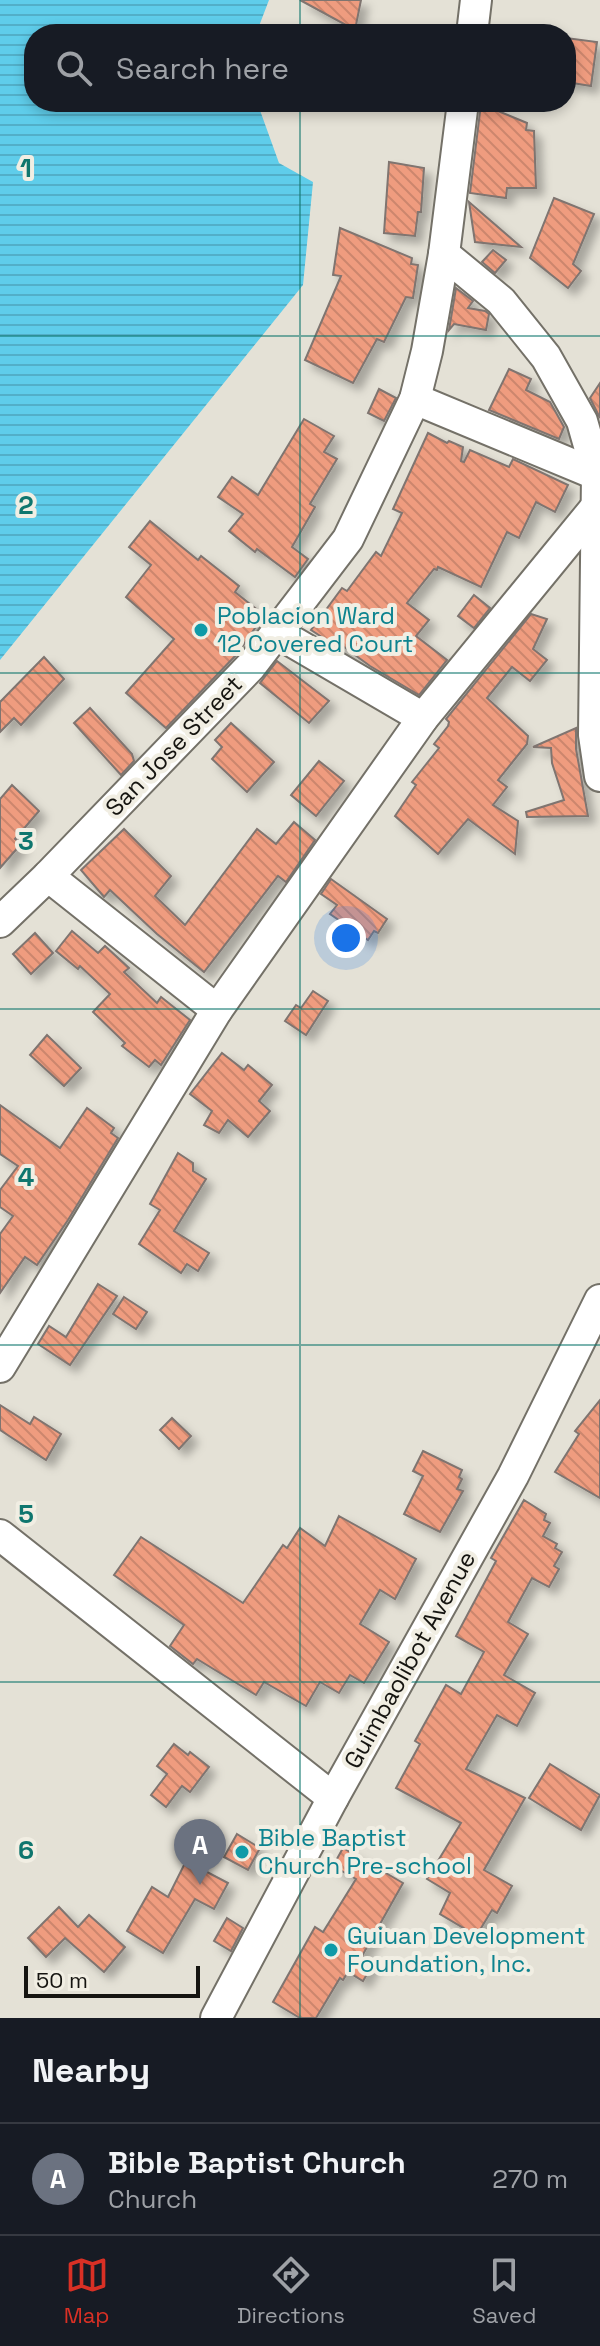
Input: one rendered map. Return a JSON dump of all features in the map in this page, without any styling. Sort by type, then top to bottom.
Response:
[{"type":"street","points":[[473,24],[476,0]]},
{"type":"street","name":"San Jose Street","points":[[0,922],[251,666],[348,539],[415,399],[444,254],[462,112]]},
{"type":"street","points":[[444,254],[501,301],[546,357],[582,421],[598,475],[594,735],[600,776]]},
{"type":"street","points":[[415,399],[598,475]]},
{"type":"street","points":[[0,1367],[217,1010],[423,718],[596,507]]},
{"type":"street","points":[[276,632],[423,718]]},
{"type":"street","points":[[48,876],[217,1010]]},
{"type":"street","name":"Guimbaolibot Avenue","points":[[216,2018],[333,1798],[513,1476],[600,1300]]},
{"type":"street","points":[[0,1535],[333,1798]]},
{"type":"water","points":[[0,0],[269,0],[260,24],[24,24],[24,112],[261,112],[279,163],[313,182],[303,285],[0,660]]},
{"type":"building","points":[[300,0],[361,0],[356,24],[344,24]]},
{"type":"building","points":[[576,39],[597,42],[591,86],[576,84]]},
{"type":"building","points":[[480,112],[500,112],[527,123],[526,130],[534,131],[536,188],[507,188],[506,198],[470,193]]},
{"type":"building","points":[[389,162],[424,168],[421,212],[418,212],[415,236],[384,233]]},
{"type":"building","points":[[554,198],[594,214],[573,264],[581,271],[568,288],[530,258]]},
{"type":"building","points":[[469,202],[521,247],[475,242]]},
{"type":"building","points":[[340,228],[412,258],[411,264],[418,265],[413,298],[406,297],[384,342],[377,339],[353,383],[305,360],[341,276],[333,275]]},
{"type":"building","points":[[493,250],[506,260],[495,273],[482,262]]},
{"type":"building","points":[[456,288],[473,301],[468,308],[489,314],[486,330],[454,324],[449,330]]},
{"type":"building","points":[[509,369],[531,379],[526,390],[550,402],[564,427],[559,439],[489,410]]},
{"type":"building","points":[[600,383],[600,418],[590,398]]},
{"type":"building","points":[[379,389],[396,398],[384,421],[368,413]]},
{"type":"building","points":[[304,419],[334,436],[324,452],[337,459],[310,504],[315,507],[292,547],[308,559],[295,577],[229,531],[243,514],[218,497],[232,477],[258,495]]},
{"type":"building","points":[[428,433],[463,447],[461,461],[464,462],[470,450],[509,467],[513,459],[568,485],[555,512],[536,502],[519,538],[507,532],[481,587],[438,567],[407,603],[429,620],[416,636],[447,660],[419,695],[344,647],[342,650],[311,630],[342,588],[347,591],[376,552],[381,556],[402,513],[393,509]]},
{"type":"building","points":[[150,521],[198,560],[201,556],[239,586],[235,592],[264,615],[237,654],[166,728],[126,693],[174,639],[126,597],[151,565],[129,547]]},
{"type":"building","points":[[474,595],[490,608],[474,628],[458,616]]},
{"type":"building","points":[[531,614],[547,619],[533,649],[547,660],[530,681],[512,667],[487,698],[528,736],[527,744],[498,780],[507,787],[493,805],[518,821],[515,854],[468,819],[438,854],[395,816],[416,785],[412,782],[439,748],[434,744],[448,726],[446,719]]},
{"type":"building","points":[[44,657],[64,679],[21,725],[14,718],[0,732],[0,702]]},
{"type":"building","points":[[277,661],[329,701],[309,723],[260,683]]},
{"type":"building","points":[[90,708],[132,754],[134,761],[121,775],[74,723]]},
{"type":"building","points":[[231,723],[274,762],[247,792],[212,759],[222,747],[215,740]]},
{"type":"building","points":[[576,728],[576,749],[588,816],[527,817],[526,812],[564,800],[552,763],[551,748],[533,747]]},
{"type":"building","points":[[319,761],[344,781],[316,816],[291,795]]},
{"type":"building","points":[[12,785],[39,811],[15,839],[21,844],[0,868],[0,799]]},
{"type":"building","points":[[294,822],[315,840],[286,882],[278,876],[204,972],[110,890],[104,897],[81,870],[124,829],[171,876],[155,896],[185,925],[257,829],[276,844]]},
{"type":"building","points":[[331,879],[387,919],[378,933],[374,931],[368,940],[330,914],[337,905],[321,894]]},
{"type":"building","points":[[72,931],[98,953],[105,946],[129,968],[124,972],[157,1003],[161,997],[190,1020],[161,1065],[155,1060],[149,1067],[122,1046],[125,1043],[93,1012],[110,994],[80,966],[78,969],[56,951]]},
{"type":"building","points":[[35,933],[53,953],[31,974],[13,954]]},
{"type":"building","points":[[313,991],[328,1001],[306,1035],[285,1021],[296,1005],[301,1008]]},
{"type":"building","points":[[47,1035],[81,1068],[64,1086],[30,1055]]},
{"type":"building","points":[[222,1053],[244,1070],[248,1065],[272,1085],[259,1101],[270,1111],[248,1137],[228,1120],[219,1133],[204,1125],[212,1111],[190,1094]]},
{"type":"building","points":[[0,1105],[60,1148],[87,1108],[114,1128],[111,1133],[118,1138],[37,1265],[25,1257],[0,1293],[0,1234],[13,1216],[0,1207],[0,1190],[18,1166],[0,1154]]},
{"type":"building","points":[[178,1153],[193,1163],[193,1171],[206,1179],[174,1231],[209,1253],[198,1271],[187,1264],[181,1273],[139,1244],[160,1210],[150,1204]]},
{"type":"building","points":[[98,1284],[117,1296],[70,1365],[38,1344],[49,1326],[66,1337]]},
{"type":"building","points":[[124,1297],[147,1312],[136,1329],[113,1314]]},
{"type":"building","points":[[600,1400],[600,1498],[555,1472],[579,1434],[575,1431]]},
{"type":"building","points":[[0,1405],[30,1424],[34,1417],[61,1434],[46,1460],[0,1430]]},
{"type":"building","points":[[172,1418],[191,1436],[179,1449],[160,1430]]},
{"type":"building","points":[[423,1451],[462,1470],[457,1489],[463,1491],[440,1532],[404,1514],[423,1476],[413,1471]]},
{"type":"building","points":[[524,1500],[546,1514],[544,1520],[550,1523],[543,1536],[557,1544],[555,1548],[562,1552],[554,1566],[559,1569],[549,1587],[532,1578],[508,1622],[528,1634],[504,1675],[535,1693],[517,1726],[497,1715],[466,1769],[525,1798],[484,1870],[512,1886],[497,1913],[492,1910],[478,1933],[472,1933],[440,1914],[450,1893],[427,1879],[461,1823],[396,1788],[420,1744],[415,1741],[446,1685],[461,1694],[484,1652],[456,1636],[496,1561],[491,1558]]},
{"type":"building","points":[[339,1516],[416,1559],[395,1599],[380,1590],[360,1624],[389,1642],[364,1683],[350,1675],[339,1693],[320,1682],[306,1706],[264,1682],[256,1695],[197,1659],[193,1664],[170,1646],[184,1625],[114,1575],[141,1537],[243,1603],[283,1545],[287,1548],[300,1528],[325,1546]]},
{"type":"building","points":[[174,1744],[209,1767],[190,1792],[182,1786],[166,1807],[151,1795],[167,1774],[157,1766]]},
{"type":"building","points":[[550,1764],[600,1795],[581,1830],[529,1798]]},
{"type":"building","name":"Bible Baptist Church Pre-school","points":[[237,1834],[260,1848],[248,1870],[224,1857]]},
{"type":"building","points":[[343,1848],[403,1883],[362,1956],[374,1962],[363,1981],[348,1972],[343,1980],[340,1978],[316,2018],[300,2018],[273,2002],[315,1927],[323,1932],[356,1879],[333,1866]]},
{"type":"building","points":[[186,1861],[228,1883],[214,1909],[195,1899],[163,1953],[127,1931],[152,1887],[168,1897]]},
{"type":"building","points":[[59,1907],[78,1927],[89,1915],[125,1947],[104,1972],[65,1938],[46,1957],[28,1938]]},
{"type":"building","points":[[227,1918],[243,1928],[231,1951],[214,1941]]},
{"type":"place","name":"Poblacion Ward 12 Covered Court","points":[[201,630]]},
{"type":"place","name":"Bible Baptist Church Pre-school","points":[[242,1852]]},
{"type":"place","name":"Bible Baptist Church","points":[[200,1885]]},
{"type":"place","name":"Guiuan Development Foundation, Inc.","points":[[331,1950]]}]
